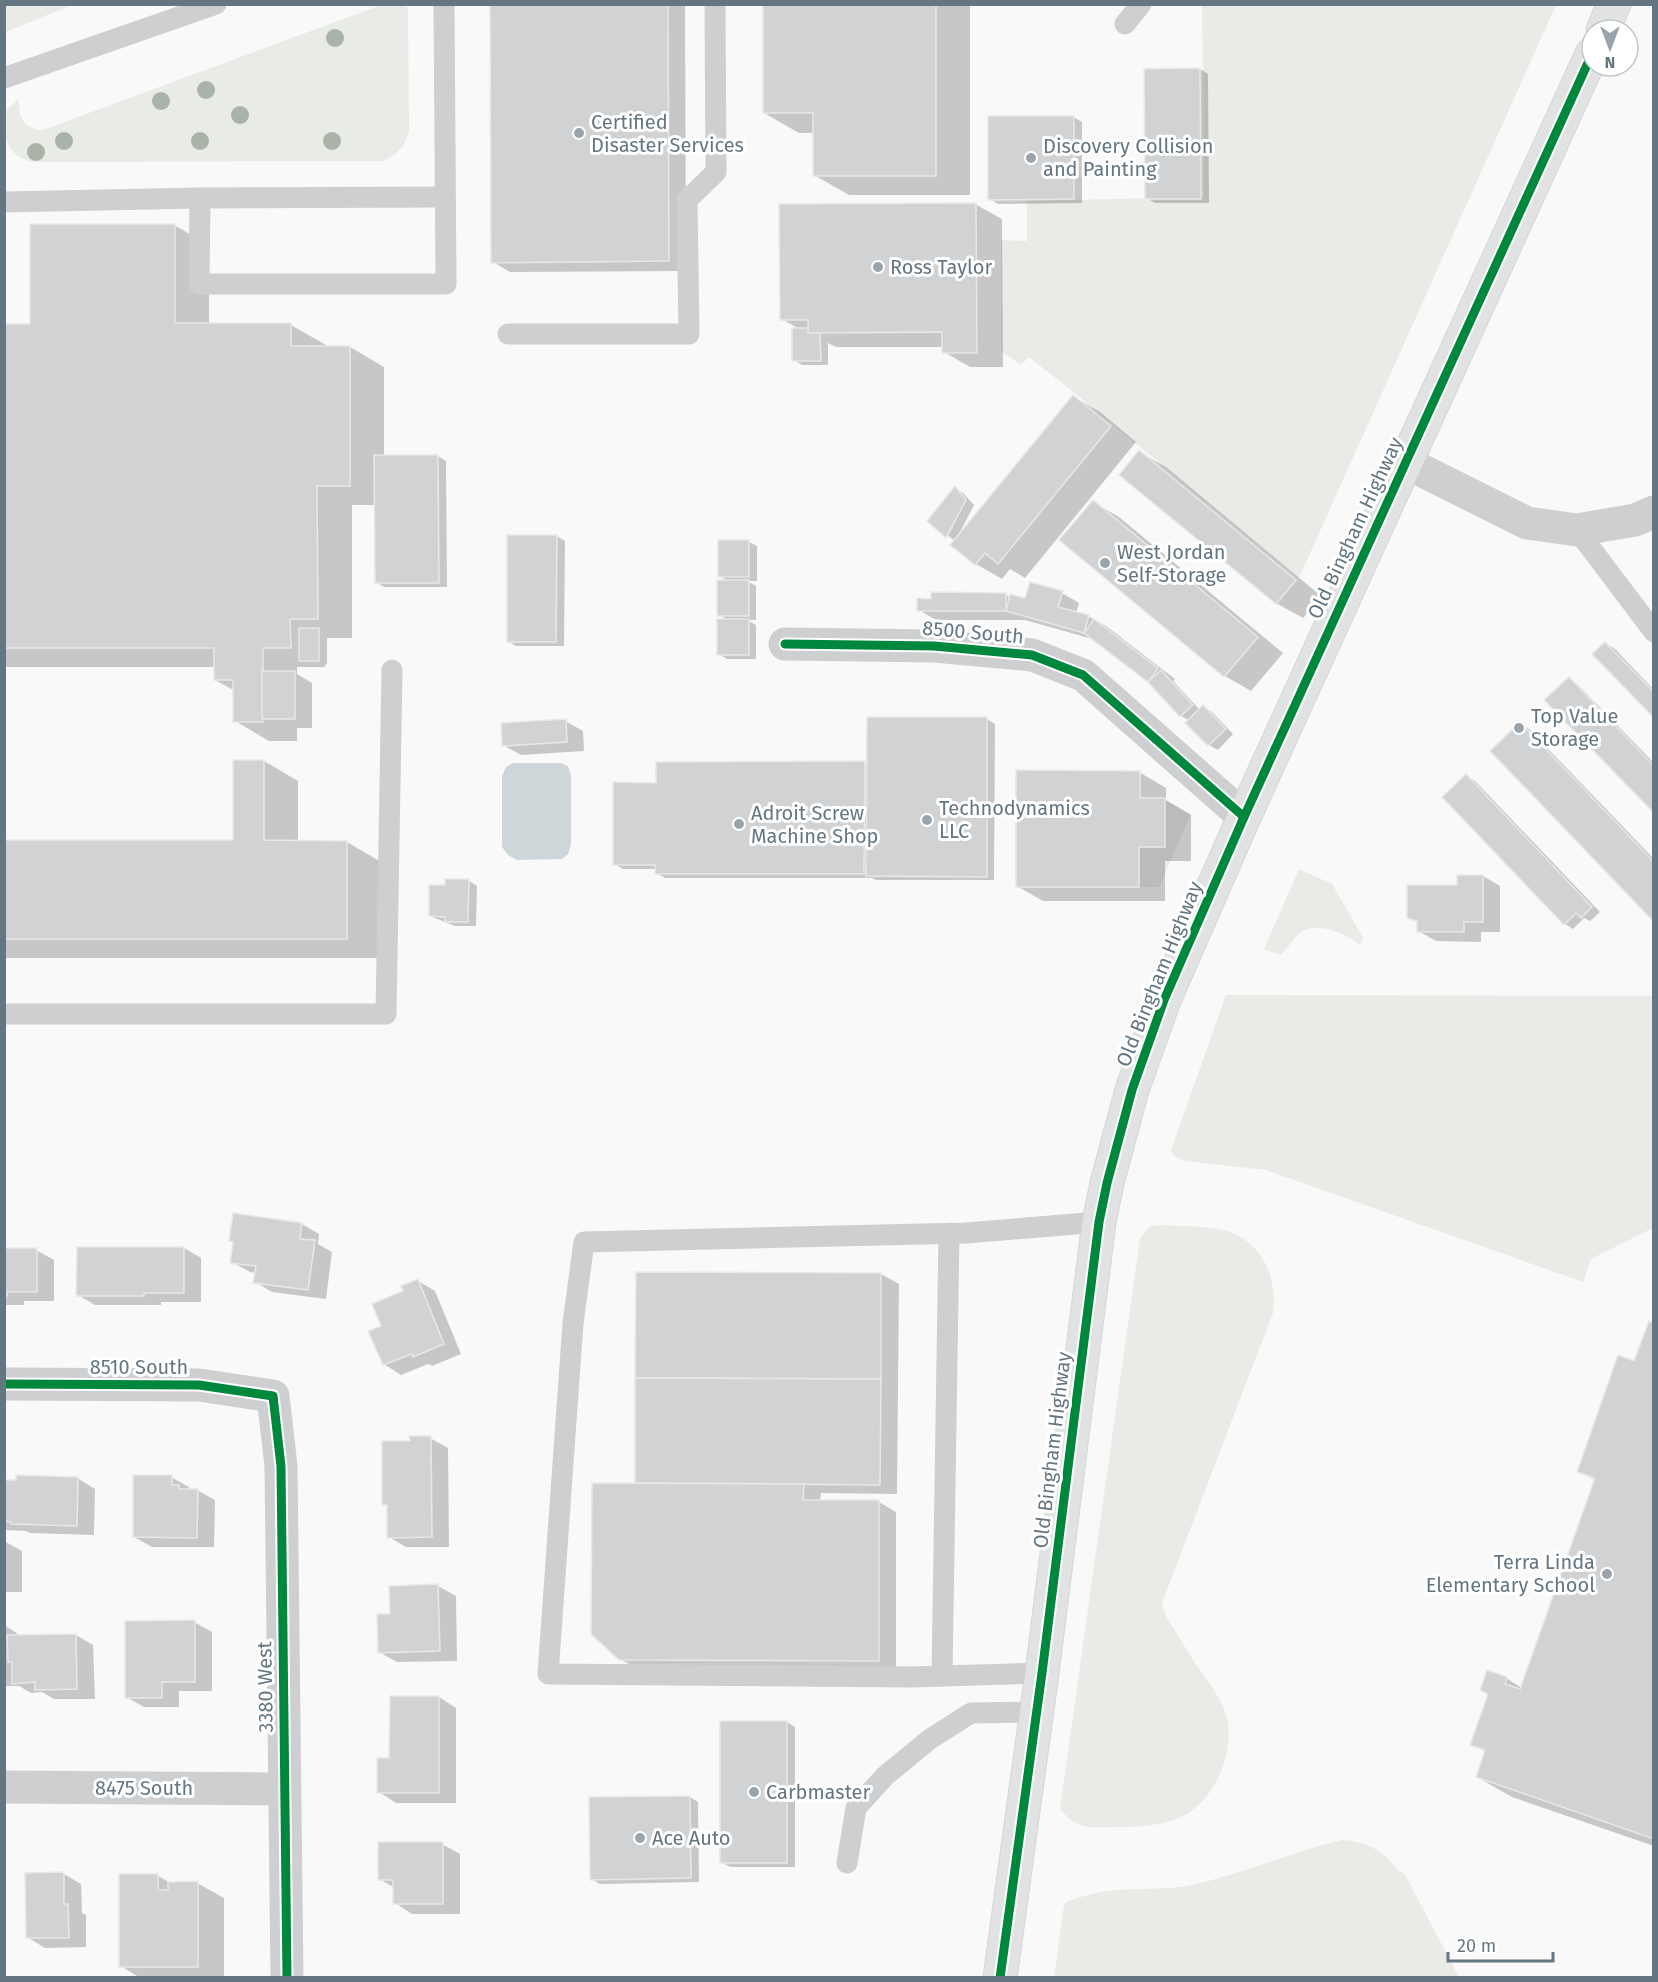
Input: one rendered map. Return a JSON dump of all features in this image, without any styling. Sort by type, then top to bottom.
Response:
[{"type":"street","points":[[1608,18],[1614,4]]},
{"type":"street","name":"Old Bingham Highway","points":[[1000,1977],[1042,1673],[1099,1222],[1132,1090],[1164,1000],[1244,817],[1581,78]]},
{"type":"street","points":[[1405,462],[1527,523],[1577,530],[1635,520],[1653,512]]},
{"type":"street","name":"8500 South","points":[[785,644],[934,646],[1032,655],[1083,675],[1244,817]]},
{"type":"street","name":"8510 South","points":[[4,1384],[199,1385],[273,1396]]},
{"type":"street","name":"3380 West","points":[[273,1396],[281,1466],[287,1977]]},
{"type":"street","name":"8475 South","points":[[4,1787],[284,1789]]},
{"type":"lane","points":[[4,78],[216,4]]},
{"type":"lane","points":[[201,198],[199,284],[446,284],[444,4]]},
{"type":"lane","points":[[508,334],[689,334],[687,200],[716,172],[715,4]]},
{"type":"lane","points":[[1125,24],[1141,4]]},
{"type":"lane","points":[[4,202],[445,197]]},
{"type":"lane","points":[[1577,530],[1653,632]]},
{"type":"lane","points":[[4,1014],[386,1014],[392,670]]},
{"type":"lane","points":[[1042,1673],[911,1677],[548,1674],[573,1323],[584,1242],[949,1233],[1099,1222]]},
{"type":"lane","points":[[942,1676],[949,1233]]},
{"type":"lane","points":[[847,1863],[856,1808],[885,1776],[930,1739],[971,1713],[1036,1712]]},
{"type":"shaded area","points":[[5,4],[72,4],[72,5],[5,32]]},
{"type":"shaded area","points":[[384,4],[406,5],[408,10],[409,130],[406,141],[400,149],[383,161],[32,162],[16,154],[8,143],[5,111],[19,99],[23,121],[30,127],[43,130]]},
{"type":"shaded area","points":[[1202,5],[1556,5],[1299,578],[1029,357],[1021,365],[1001,351],[1001,240],[1027,241],[1027,201],[1204,197]]},
{"type":"shaded area","points":[[513,763],[560,763],[568,766],[571,775],[571,844],[568,854],[562,859],[517,860],[508,855],[502,847],[502,776],[506,767]]},
{"type":"shaded area","points":[[1165,800],[1191,814],[1159,887],[1139,887],[1139,847]]},
{"type":"shaded area","points":[[1299,869],[1332,884],[1363,938],[1360,945],[1341,933],[1317,928],[1300,933],[1280,955],[1264,949]]},
{"type":"shaded area","points":[[1226,995],[1653,996],[1653,1228],[1591,1259],[1583,1282],[1266,1170],[1185,1161],[1178,1158],[1171,1150]]},
{"type":"shaded area","points":[[1150,1226],[1218,1229],[1245,1240],[1255,1248],[1269,1271],[1274,1298],[1273,1313],[1162,1603],[1166,1616],[1223,1706],[1228,1722],[1229,1737],[1223,1767],[1216,1782],[1208,1795],[1185,1815],[1171,1821],[1151,1825],[1092,1827],[1073,1821],[1060,1809],[1140,1238]]},
{"type":"shaded area","points":[[1342,1840],[1359,1842],[1374,1848],[1398,1871],[1404,1873],[1459,1977],[1054,1977],[1064,1905],[1068,1901],[1111,1891],[1187,1886]]},
{"type":"building","name":"Certified Disaster Services","points":[[490,4],[668,4],[669,261],[491,263]]},
{"type":"building","points":[[763,4],[936,4],[936,176],[813,176],[813,113],[763,113]]},
{"type":"building","points":[[1200,68],[1201,199],[1145,199],[1144,69]]},
{"type":"building","name":"Discovery Collision and Painting","points":[[988,116],[1074,116],[1074,199],[988,200]]},
{"type":"building","name":"Ross Taylor","points":[[976,203],[977,353],[942,353],[942,332],[808,333],[808,320],[780,320],[779,204]]},
{"type":"building","points":[[30,224],[175,224],[175,323],[291,323],[291,346],[350,346],[350,486],[317,486],[318,619],[290,619],[291,648],[263,648],[263,722],[233,722],[233,680],[214,680],[214,648],[4,648],[4,324],[30,324]]},
{"type":"building","points":[[792,328],[808,328],[808,333],[820,333],[821,361],[792,361]]},
{"type":"building","points":[[1073,395],[1111,426],[998,564],[985,553],[975,565],[950,545]]},
{"type":"building","points":[[1139,450],[1296,580],[1276,604],[1119,475]]},
{"type":"building","points":[[374,455],[438,455],[439,583],[375,583]]},
{"type":"building","points":[[955,486],[966,500],[946,538],[927,521]]},
{"type":"building","points":[[1093,500],[1258,637],[1224,677],[1059,540]]},
{"type":"building","points":[[507,535],[557,535],[556,642],[507,642]]},
{"type":"building","points":[[718,540],[749,540],[749,577],[718,577]]},
{"type":"building","points":[[717,580],[749,580],[749,616],[717,616]]},
{"type":"building","points":[[1030,582],[1063,591],[1058,607],[1089,615],[1084,633],[1006,611],[1010,594],[1025,598]]},
{"type":"building","points":[[931,592],[1006,593],[1006,611],[917,611],[917,598],[931,599]]},
{"type":"building","points":[[717,619],[749,619],[749,655],[717,655]]},
{"type":"building","points":[[1094,619],[1158,668],[1148,682],[1084,633]]},
{"type":"building","points":[[299,628],[319,628],[319,661],[299,661]]},
{"type":"building","points":[[1605,642],[1654,692],[1654,718],[1592,654]]},
{"type":"building","points":[[1161,670],[1193,705],[1180,717],[1148,682]]},
{"type":"building","points":[[262,671],[295,671],[295,719],[262,719]]},
{"type":"building","points":[[1569,677],[1654,766],[1654,813],[1544,700]]},
{"type":"building","points":[[1203,705],[1226,729],[1208,746],[1185,723]]},
{"type":"building","name":"Technodynamics LLC","points":[[867,717],[987,717],[987,877],[866,876]]},
{"type":"building","points":[[566,719],[567,742],[502,746],[501,723]]},
{"type":"building","points":[[1520,722],[1654,862],[1654,922],[1490,751]]},
{"type":"building","points":[[233,760],[264,760],[264,840],[347,841],[347,939],[4,939],[4,840],[233,840]]},
{"type":"building","name":"Adroit Screw Machine Shop","points":[[865,761],[864,874],[655,874],[655,865],[613,865],[613,782],[656,783],[656,762]]},
{"type":"building","points":[[1016,770],[1140,771],[1140,798],[1165,798],[1165,847],[1139,847],[1139,887],[1016,887]]},
{"type":"building","points":[[1466,774],[1592,907],[1581,918],[1576,913],[1564,925],[1442,797]]},
{"type":"building","points":[[1457,875],[1483,875],[1483,922],[1464,922],[1464,932],[1417,932],[1417,921],[1407,918],[1407,885],[1457,885]]},
{"type":"building","points":[[445,879],[469,879],[468,922],[445,922],[445,917],[429,916],[429,885],[445,885]]},
{"type":"building","points":[[233,1213],[302,1223],[300,1239],[315,1240],[308,1290],[253,1283],[256,1266],[230,1263],[233,1242],[229,1241]]},
{"type":"building","points":[[77,1247],[184,1247],[184,1293],[144,1293],[144,1296],[76,1296]]},
{"type":"building","points":[[4,1248],[37,1248],[37,1292],[7,1292],[7,1296],[4,1296]]},
{"type":"building","points":[[636,1272],[881,1273],[881,1379],[635,1378]]},
{"type":"building","points":[[418,1279],[444,1344],[413,1357],[412,1354],[383,1365],[368,1331],[381,1326],[372,1304],[403,1291],[401,1286]]},
{"type":"building","name":"Terra Linda Elementary School","points":[[1649,1321],[1654,1323],[1654,1839],[1476,1777],[1485,1750],[1470,1745],[1488,1694],[1480,1690],[1487,1670],[1507,1677],[1505,1684],[1520,1689],[1595,1478],[1577,1472],[1618,1355],[1634,1361]]},
{"type":"building","points":[[635,1378],[881,1379],[880,1485],[635,1483]]},
{"type":"building","points":[[409,1436],[431,1436],[432,1537],[387,1538],[387,1505],[382,1505],[382,1441],[410,1441]]},
{"type":"building","points":[[16,1475],[78,1477],[77,1526],[11,1524],[11,1522],[4,1521],[4,1480],[16,1480]]},
{"type":"building","points":[[133,1475],[172,1475],[172,1485],[179,1485],[179,1489],[198,1489],[197,1538],[133,1537]]},
{"type":"building","points":[[592,1483],[804,1484],[803,1500],[879,1500],[879,1661],[619,1660],[591,1634]]},
{"type":"building","points":[[438,1584],[440,1651],[378,1653],[377,1614],[390,1614],[389,1586]]},
{"type":"building","points":[[195,1620],[195,1682],[162,1682],[162,1698],[125,1698],[125,1621]]},
{"type":"building","points":[[76,1634],[77,1689],[35,1690],[35,1682],[12,1684],[12,1662],[8,1662],[7,1635]]},
{"type":"building","points":[[390,1696],[439,1696],[439,1793],[377,1793],[377,1758],[389,1758]]},
{"type":"building","name":"Carbmaster","points":[[720,1721],[787,1721],[787,1863],[720,1863]]},
{"type":"building","name":"Ace Auto","points":[[690,1796],[691,1878],[590,1880],[589,1797]]},
{"type":"building","points":[[378,1842],[443,1842],[443,1904],[393,1904],[393,1880],[378,1880]]},
{"type":"building","points":[[64,1872],[64,1904],[68,1904],[69,1938],[26,1938],[25,1873]]},
{"type":"building","points":[[119,1874],[158,1874],[158,1890],[168,1890],[168,1882],[198,1881],[198,1967],[119,1967]]},
{"type":"cycle path","points":[[1000,1978],[1042,1673],[1099,1222],[1132,1090],[1164,1000],[1244,817],[1581,78]]},
{"type":"cycle path","points":[[785,644],[934,646],[1032,655],[1083,675],[1244,817]]},
{"type":"cycle path","points":[[4,1384],[199,1385],[273,1396],[281,1466],[287,1978]]},
{"type":"place","name":"Certified Disaster Services","points":[[579,133]]},
{"type":"place","name":"Discovery Collision and Painting","points":[[1031,158]]},
{"type":"place","name":"Ross Taylor","points":[[878,267]]},
{"type":"place","name":"West Jordan Self-Storage","points":[[1105,563]]},
{"type":"place","name":"Top Value Storage","points":[[1519,728]]},
{"type":"place","name":"Technodynamics LLC","points":[[927,820]]},
{"type":"place","name":"Adroit Screw Machine Shop","points":[[739,824]]},
{"type":"place","name":"Terra Linda Elementary School","points":[[1607,1574]]},
{"type":"place","name":"Carbmaster","points":[[754,1792]]},
{"type":"place","name":"Ace Auto","points":[[640,1838]]}]
